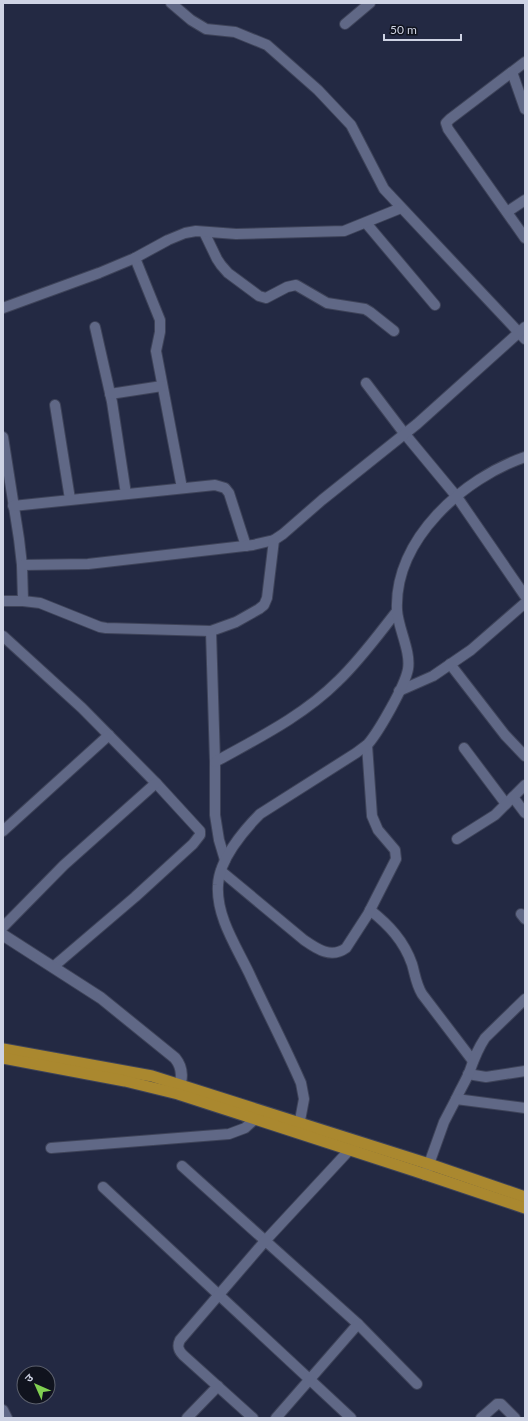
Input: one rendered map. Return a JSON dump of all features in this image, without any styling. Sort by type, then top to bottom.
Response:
[{"type":"highway","points":[[3,1049],[152,1076],[179,1089],[255,1119],[358,1141],[525,1208]]},
{"type":"highway","points":[[3,1058],[126,1081],[179,1089],[298,1128],[350,1150],[427,1169],[525,1198]]},
{"type":"street","points":[[345,24],[370,3]]},
{"type":"street","points":[[22,565],[88,564],[246,546],[274,540],[404,433],[417,424],[523,333],[401,208],[384,188],[355,133],[344,116],[318,90],[272,49],[260,41],[235,32],[206,28],[190,20],[173,4]]},
{"type":"street","points":[[525,62],[450,118],[446,123],[448,129],[525,238]]},
{"type":"street","points":[[512,72],[525,109]]},
{"type":"street","points":[[507,212],[525,200]]},
{"type":"street","points":[[3,308],[135,258],[168,240],[185,233],[204,232],[236,234],[340,232],[401,208]]},
{"type":"street","points":[[366,223],[434,305]]},
{"type":"street","points":[[204,232],[217,260],[221,265],[228,273],[260,296],[264,298],[269,297],[287,287],[296,285],[327,303],[364,309],[394,331]]},
{"type":"street","points":[[135,258],[160,320],[160,332],[156,351],[182,488]]},
{"type":"street","points":[[95,327],[110,394],[126,494]]},
{"type":"street","points":[[366,383],[404,433],[457,497],[525,596]]},
{"type":"street","points":[[110,394],[162,386]]},
{"type":"street","points":[[55,405],[70,499]]},
{"type":"street","points":[[3,437],[22,565],[23,601]]},
{"type":"street","points":[[298,1128],[304,1098],[301,1083],[225,924],[218,894],[220,871],[225,860],[249,825],[260,814],[356,753],[367,745],[375,735],[406,678],[408,668],[406,650],[397,611],[399,584],[402,571],[409,554],[419,536],[432,520],[457,497],[500,466],[525,457]]},
{"type":"street","points":[[13,506],[215,485],[225,488],[232,500],[246,546]]},
{"type":"street","points":[[3,601],[23,601],[46,605],[100,627],[106,628],[211,631],[236,622],[259,609],[264,604],[267,598],[274,540]]},
{"type":"street","points":[[399,691],[433,676],[471,650],[525,604]]},
{"type":"street","points":[[215,762],[278,727],[310,705],[338,681],[368,648],[397,611]]},
{"type":"street","points":[[211,631],[215,815],[225,860]]},
{"type":"street","points":[[3,636],[82,708],[109,735],[198,828],[200,835],[135,897],[53,967]]},
{"type":"street","points":[[450,664],[505,735],[525,756]]},
{"type":"street","points":[[3,831],[109,735]]},
{"type":"street","points":[[220,871],[317,949],[328,953],[336,953],[346,948],[370,910],[394,864],[396,854],[391,844],[378,830],[372,816],[367,745]]},
{"type":"street","points":[[464,748],[510,801],[525,813]]},
{"type":"street","points":[[3,927],[64,865],[156,783]]},
{"type":"street","points":[[457,839],[495,815],[525,785]]},
{"type":"street","points":[[370,910],[398,936],[409,958],[417,984],[422,994],[473,1061]]},
{"type":"street","points":[[3,935],[101,998],[175,1058],[181,1067],[179,1089]]},
{"type":"street","points":[[427,1169],[444,1122],[468,1074],[476,1051],[486,1038],[525,998]]},
{"type":"street","points":[[468,1074],[486,1077],[525,1071]]},
{"type":"street","points":[[456,1099],[525,1108]]},
{"type":"street","points":[[51,1148],[229,1134],[245,1128],[255,1119]]},
{"type":"street","points":[[253,1418],[183,1355],[178,1349],[180,1340],[220,1295],[265,1240],[358,1141]]},
{"type":"street","points":[[182,1166],[358,1324],[417,1384]]},
{"type":"street","points":[[103,1188],[310,1378],[351,1418]]},
{"type":"street","points":[[276,1418],[358,1324]]},
{"type":"street","points":[[187,1418],[218,1386]]},
{"type":"street","points":[[481,1418],[497,1404],[500,1404],[515,1418]]},
{"type":"street","points":[[3,1410],[8,1418]]}]
